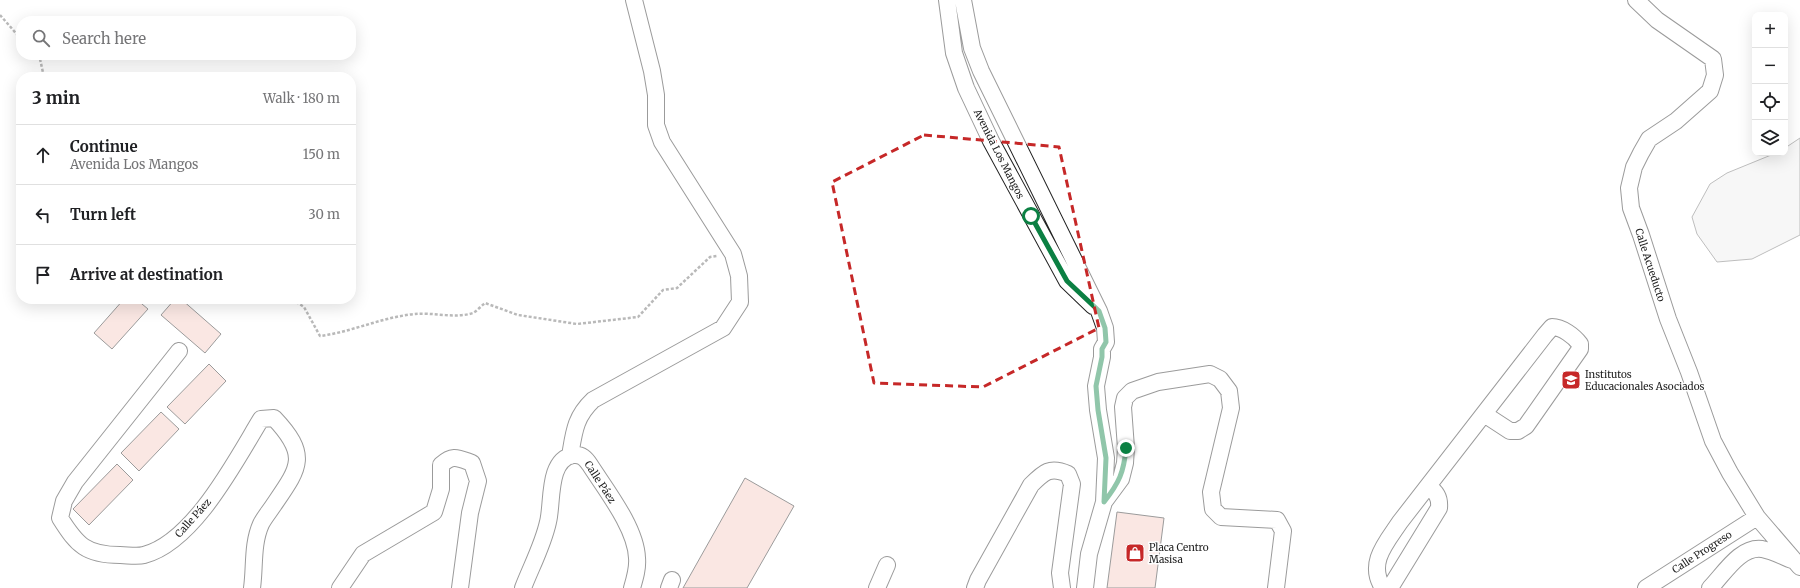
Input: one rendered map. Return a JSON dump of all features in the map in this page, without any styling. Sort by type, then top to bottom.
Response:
[{"type":"street","points":[[523,588],[548,522],[553,478],[557,467],[570,456],[575,427],[582,410],[593,400],[724,328],[740,302],[739,276],[733,254],[662,142],[656,125],[656,95],[652,71],[634,0]]},
{"type":"street","name":"Avenida Los Mangos","points":[[947,0],[954,53],[966,88],[991,141],[1067,281],[1099,311]]},
{"type":"street","name":"Avenida Los Mangos","points":[[963,0],[972,48],[980,71],[1099,311],[1105,328],[1106,342],[1102,349],[1102,357],[1096,386],[1098,410],[1106,458],[1104,502],[1089,554],[1085,588]]},
{"type":"street","name":"Calle Acueducto","points":[[1636,0],[1657,20],[1713,59],[1715,75],[1710,91],[1676,121],[1649,139],[1634,167],[1629,188],[1631,208],[1641,234],[1668,319],[1689,372],[1713,441],[1730,473],[1757,517],[1796,563]]},
{"type":"street","points":[[1384,586],[1376,564],[1382,549],[1400,522],[1484,414],[1552,327],[1559,327],[1577,340],[1580,344],[1580,349],[1526,426],[1518,431],[1510,431],[1484,414]]},
{"type":"street","name":"Calle Páez","points":[[180,351],[75,482],[64,502],[60,518],[73,539],[88,551],[112,555],[144,555],[165,546],[182,532],[222,485],[261,419],[274,418],[292,442],[298,459],[294,475],[262,523],[254,559],[252,588]]},
{"type":"street","points":[[1104,502],[1121,479],[1125,463],[1126,448],[1123,407],[1125,398],[1132,391],[1158,382],[1210,374],[1220,379],[1228,391],[1231,408],[1211,492],[1213,509],[1221,518],[1277,520],[1283,531],[1276,588]]},
{"type":"street","name":"Calle Páez","points":[[570,456],[577,455],[585,458],[630,530],[637,556],[637,571],[632,588]]},
{"type":"street","points":[[340,588],[348,581],[363,554],[434,512],[441,489],[441,465],[449,458],[457,458],[472,462],[478,481],[470,513],[460,588]]},
{"type":"street","points":[[975,588],[1031,485],[1050,470],[1059,470],[1068,474],[1072,484],[1060,572],[1062,588]]},
{"type":"street","points":[[1384,586],[1439,508],[1440,500],[1436,492],[1428,486]]},
{"type":"street","name":"Calle Progreso","points":[[1646,588],[1757,517]]},
{"type":"street","points":[[1710,588],[1742,554],[1750,549],[1763,549],[1796,563]]},
{"type":"street","points":[[877,588],[887,565]]},
{"type":"path","points":[[0,15],[16,33]]},
{"type":"path","points":[[40,60],[43,72]]},
{"type":"path","points":[[300,304],[304,307],[320,336],[338,334],[385,320],[416,314],[439,316],[473,313],[485,304],[518,315],[577,324],[638,317],[664,290],[677,288],[710,256],[733,254]]},
{"type":"highlighted area","points":[[924,135],[1059,147],[1099,328],[983,387],[874,383],[832,182]]},
{"type":"shaded area","points":[[1800,138],[1800,235],[1752,259],[1717,262],[1697,234],[1692,217],[1710,184],[1727,173],[1769,156],[1788,156],[1788,146]]},
{"type":"building","points":[[120,304],[142,304],[148,309],[112,349],[94,333]]},
{"type":"building","points":[[171,304],[187,304],[221,334],[205,353],[161,315]]},
{"type":"building","points":[[209,364],[226,381],[185,424],[167,407]]},
{"type":"building","points":[[161,412],[179,429],[139,471],[121,453]]},
{"type":"building","points":[[117,464],[133,480],[89,525],[73,509]]},
{"type":"building","points":[[745,478],[794,506],[747,588],[683,588]]},
{"type":"building","name":"Placa Centro Masisa","points":[[1117,512],[1164,518],[1155,588],[1107,588]]},
{"type":"place","name":"Institutos Educacionales Asociados","points":[[1571,380]]},
{"type":"place","name":"Placa Centro Masisa","points":[[1135,553]]},
{"type":"route","points":[[1031,216],[1067,281],[1078,293],[1099,311],[1105,328],[1106,342],[1102,349],[1102,357],[1096,386],[1098,410],[1106,458],[1104,502],[1121,479],[1125,463],[1126,448]]}]
